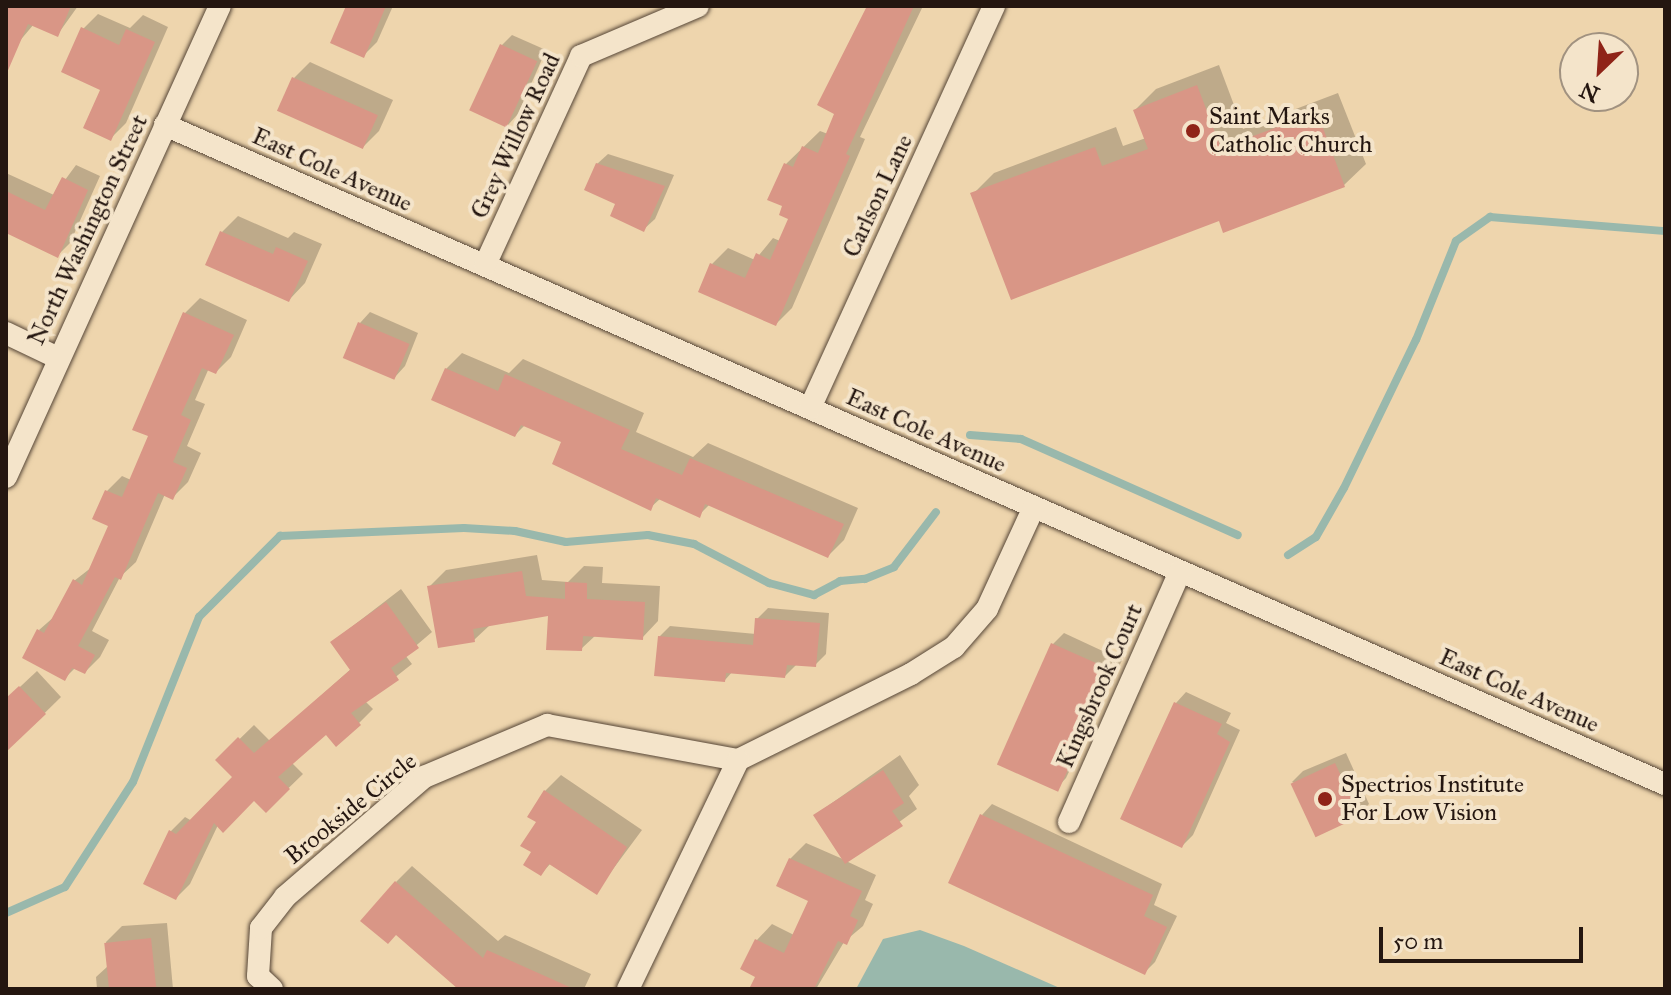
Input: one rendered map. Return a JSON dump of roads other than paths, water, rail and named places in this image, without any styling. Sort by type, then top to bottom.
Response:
[{"type":"street","name":"North Washington Street","points":[[6,477],[220,6]]},
{"type":"street","name":"Grey Willow Road","points":[[485,265],[581,56],[698,6]]},
{"type":"street","name":"Carlson Lane","points":[[810,408],[994,6]]},
{"type":"street","name":"East Cole Avenue","points":[[165,125],[1665,784]]},
{"type":"street","points":[[6,333],[58,358]]},
{"type":"street","points":[[628,989],[738,760],[911,674],[954,647],[987,609],[1034,507]]},
{"type":"street","name":"Kingsbrook Court","points":[[1069,822],[1180,571]]},
{"type":"street","name":"Brookside Circle","points":[[272,989],[258,976],[261,928],[285,897],[424,777],[547,725],[738,760]]},
{"type":"waterway","points":[[1288,555],[1316,537],[1344,488],[1416,340],[1456,241],[1490,217],[1665,231]]},
{"type":"waterway","points":[[970,435],[1021,439],[1238,535]]},
{"type":"waterway","points":[[6,913],[65,887],[133,782],[199,617],[280,536],[464,528],[515,531],[566,542],[648,535],[694,544],[769,583],[814,595],[840,581],[865,579],[894,567],[936,512]]},
{"type":"place","name":"Saint Marks Catholic Church","points":[[1193,131]]},
{"type":"place","name":"Spectrios Institute For Low Vision","points":[[1325,799]]}]
